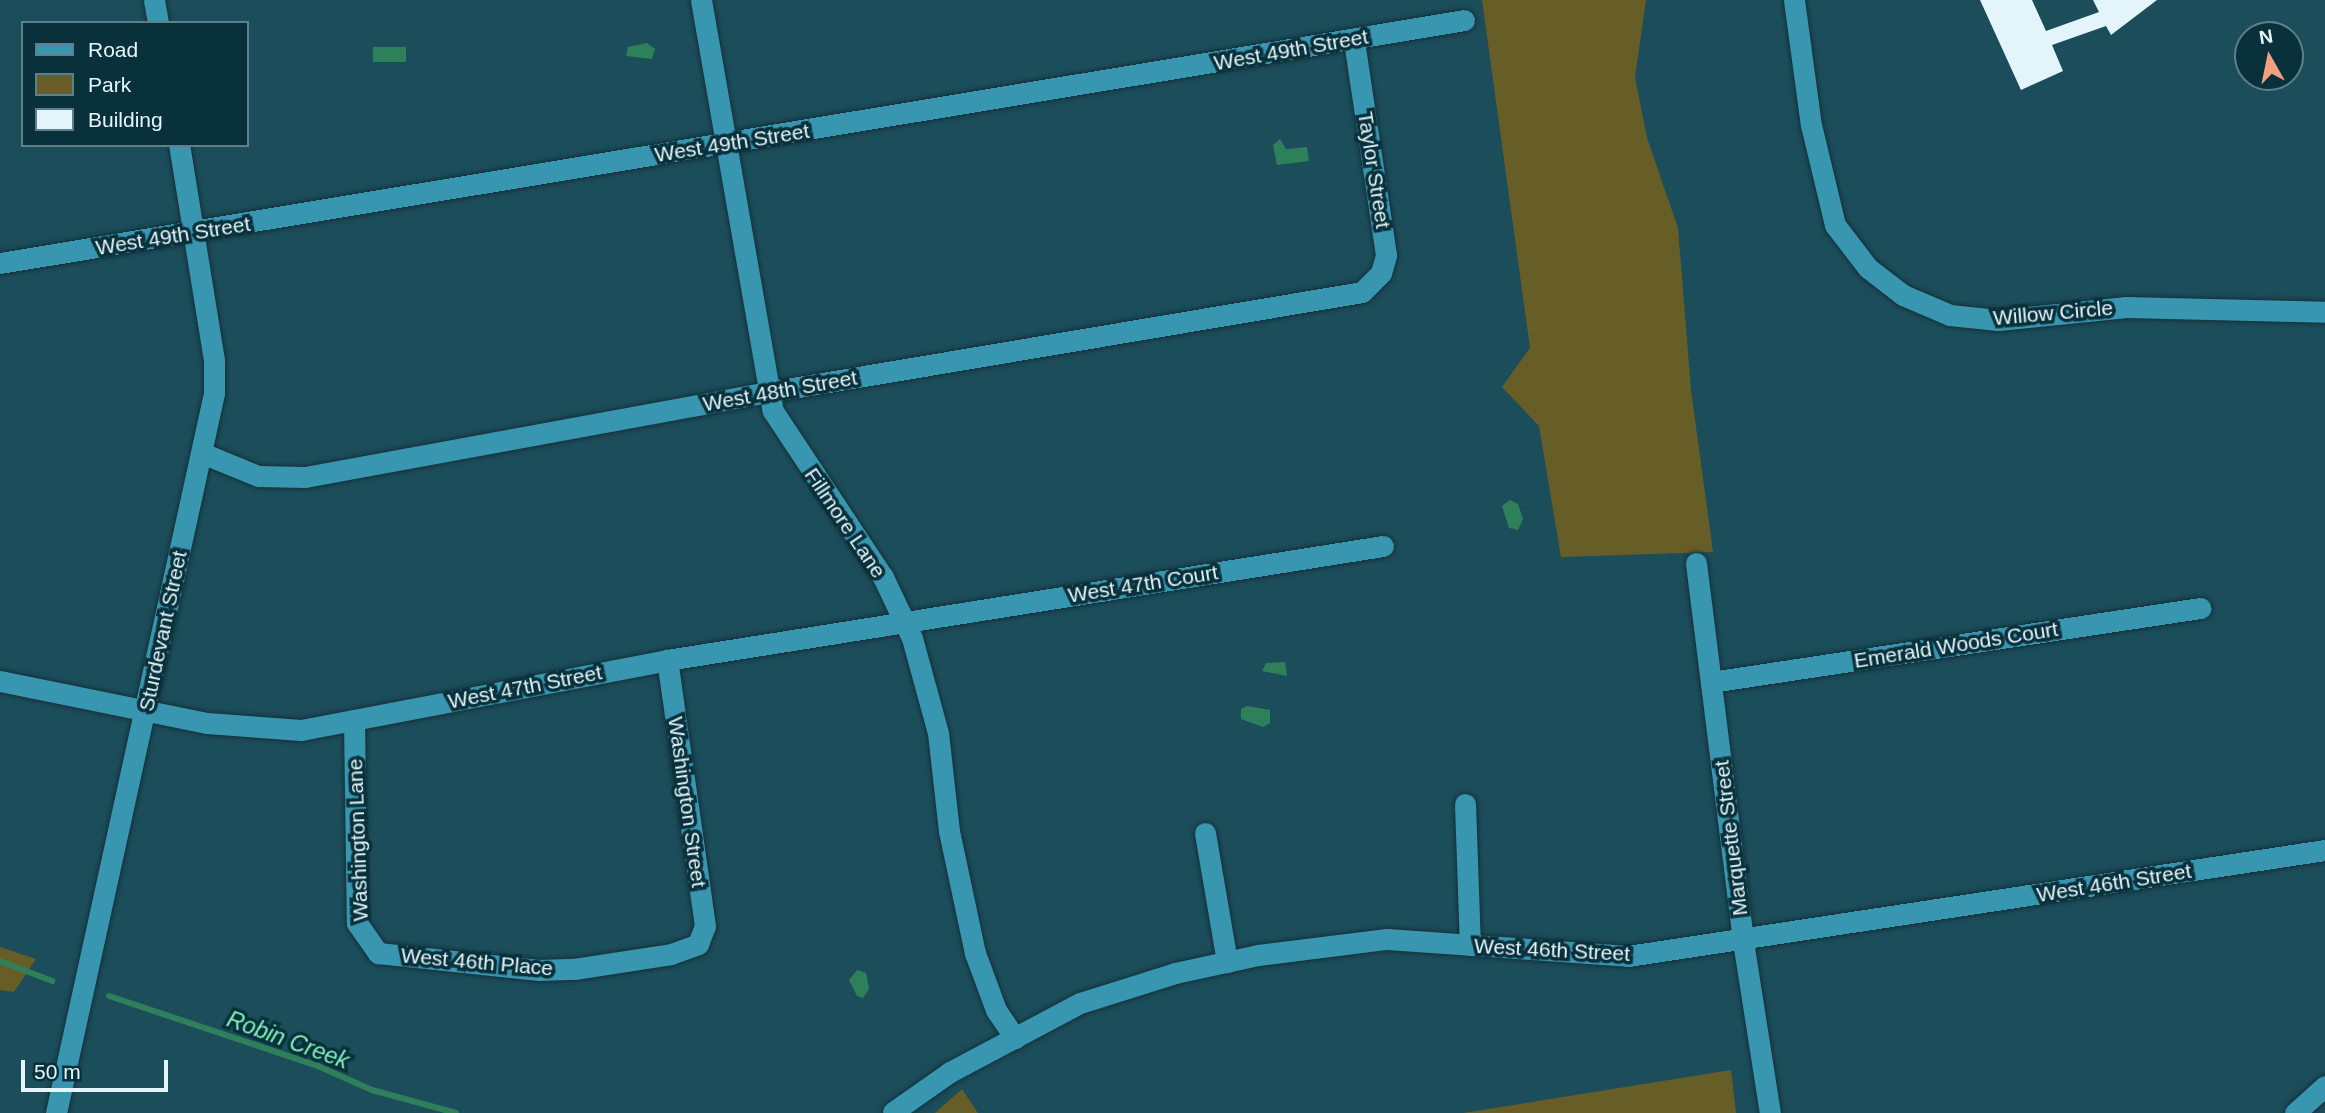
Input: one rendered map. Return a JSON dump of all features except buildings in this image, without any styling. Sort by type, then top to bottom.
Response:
[{"type":"street","points":[[154,0],[158,21]]},
{"type":"street","name":"Fillmore Lane","points":[[701,0],[769,392],[788,439],[883,577],[904,622],[938,733],[949,831],[975,953],[996,1010],[1014,1038]]},
{"type":"street","name":"Willow Circle","points":[[1794,0],[1811,125],[1835,225],[1868,268],[1903,295],[1950,315],[1998,320],[2126,307],[2325,312]]},
{"type":"street","name":"West 49th Street","points":[[0,263],[194,233],[1464,20]]},
{"type":"street","name":"Taylor Street","points":[[1354,40],[1386,255],[1381,273],[1362,292]]},
{"type":"street","name":"Sturdevant Street","points":[[56,1113],[214,393],[214,359],[179,147]]},
{"type":"street","name":"West 48th Street","points":[[202,453],[258,476],[305,477],[769,392],[1362,292]]},
{"type":"street","name":"West 47th Court","points":[[904,622],[1383,546]]},
{"type":"street","name":"Marquette Street","points":[[1696,563],[1743,941],[1770,1113]]},
{"type":"street","name":"Emerald Woods Court","points":[[1712,682],[2200,608]]},
{"type":"street","name":"West 47th Street","points":[[0,681],[261,730],[301,730],[667,660],[904,622]]},
{"type":"street","name":"Washington Street","points":[[667,660],[705,926],[698,944]]},
{"type":"street","name":"Washington Lane","points":[[354,720],[357,923],[378,953]]},
{"type":"street","points":[[1465,804],[1470,945]]},
{"type":"street","points":[[1205,833],[1227,962]]},
{"type":"street","name":"West 46th Street","points":[[893,1112],[950,1072],[1080,1003],[1175,973],[1227,962],[1387,939],[1628,957],[2325,850]]},
{"type":"street","name":"West 46th Place","points":[[378,953],[574,969],[671,954],[698,944]]},
{"type":"street","points":[[2295,1113],[2325,1086]]},
{"type":"green space","points":[[1482,0],[1646,0],[1635,77],[1647,138],[1678,228],[1691,390],[1713,552],[1561,557],[1539,426],[1502,387],[1530,348]]},
{"type":"green space","points":[[0,947],[36,959],[14,992],[0,990]]},
{"type":"green space","points":[[1731,1070],[1736,1113],[1463,1113]]},
{"type":"green space","points":[[962,1089],[978,1113],[935,1113]]},
{"type":"shaded area","points":[[647,43],[655,49],[652,59],[626,56],[628,47]]},
{"type":"shaded area","points":[[373,47],[406,47],[406,62],[373,62]]},
{"type":"shaded area","points":[[1280,139],[1286,149],[1307,147],[1309,161],[1277,165],[1273,145]]},
{"type":"shaded area","points":[[1510,500],[1518,504],[1523,519],[1518,530],[1509,528],[1502,506]]},
{"type":"shaded area","points":[[1285,662],[1287,676],[1262,671],[1266,663]]},
{"type":"shaded area","points":[[1247,706],[1270,710],[1270,723],[1263,727],[1241,719],[1241,709]]},
{"type":"shaded area","points":[[857,970],[866,973],[869,989],[863,998],[857,996],[849,980]]},
{"type":"waterway","name":"Robin Creek","points":[[0,961],[52,981]]},
{"type":"waterway","name":"Robin Creek","points":[[109,996],[318,1066],[372,1090],[456,1113]]}]
